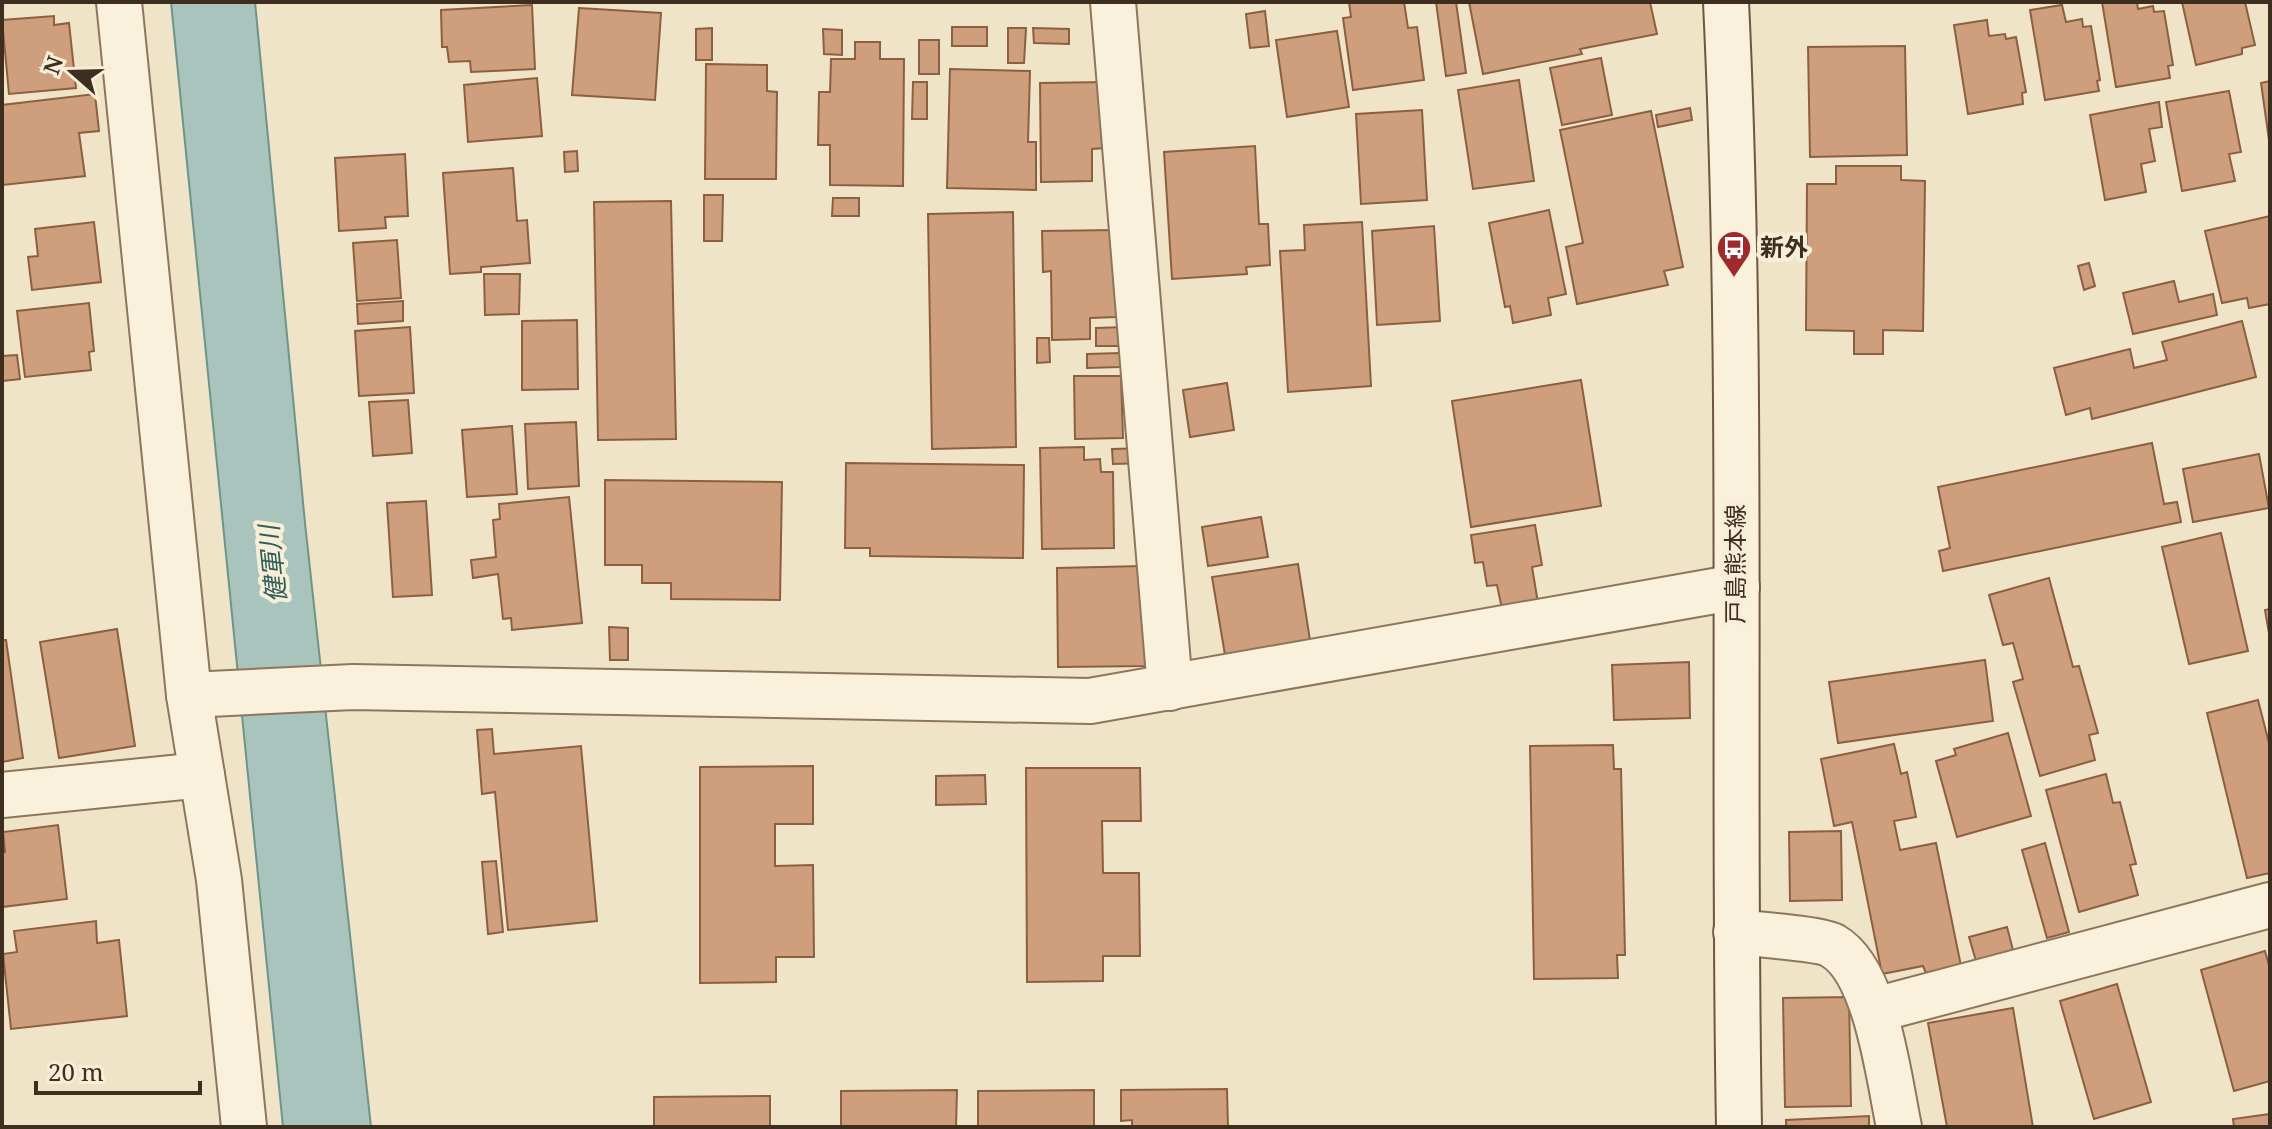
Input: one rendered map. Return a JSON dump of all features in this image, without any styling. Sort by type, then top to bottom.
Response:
[{"type":"street","points":[[119,2],[204,694],[202,775],[219,880],[244,1127]]},
{"type":"street","points":[[1113,2],[1170,688]]},
{"type":"street","name":"戸島熊本線","points":[[1726,2],[1731,103],[1737,587],[1739,1127]]},
{"type":"street","points":[[204,694],[353,687],[1090,701],[1737,587]]},
{"type":"street","points":[[2,795],[202,775]]},
{"type":"street","points":[[1875,1010],[2270,905]]},
{"type":"street","points":[[1736,932],[1832,945],[1853,964],[1875,1010],[1899,1127]]},
{"type":"water","name":"健軍川","points":[[171,2],[255,2],[305,523],[371,1127],[283,1127]]},
{"type":"building","points":[[1349,2],[1404,2],[1408,28],[1417,27],[1424,80],[1353,90],[1343,18],[1351,17]]},
{"type":"building","points":[[1436,2],[1456,2],[1466,73],[1446,76]]},
{"type":"building","points":[[1469,2],[1650,2],[1657,34],[1580,49],[1582,54],[1483,74]]},
{"type":"building","points":[[2102,2],[2137,2],[2138,9],[2153,6],[2154,12],[2164,11],[2173,65],[2168,66],[2170,78],[2116,87]]},
{"type":"building","points":[[2182,2],[2245,2],[2255,45],[2242,48],[2242,54],[2196,65]]},
{"type":"building","points":[[532,5],[535,69],[471,72],[470,61],[449,62],[447,47],[442,47],[441,10]]},
{"type":"building","points":[[2062,5],[2066,22],[2082,19],[2083,27],[2091,26],[2099,91],[2045,100],[2030,10]]},
{"type":"building","points":[[579,8],[661,13],[655,100],[572,95]]},
{"type":"building","points":[[1265,11],[1269,46],[1250,48],[1246,14]]},
{"type":"building","points":[[54,16],[54,25],[69,23],[76,88],[9,94],[2,20]]},
{"type":"building","points":[[1987,20],[1989,36],[2005,34],[2006,39],[2016,37],[2026,92],[2022,93],[2023,104],[1968,114],[1954,25]]},
{"type":"building","points":[[952,27],[987,27],[987,46],[952,46]]},
{"type":"building","points":[[712,28],[712,60],[696,60],[696,29]]},
{"type":"building","points":[[1008,28],[1026,28],[1024,63],[1008,63]]},
{"type":"building","points":[[1033,28],[1069,29],[1069,44],[1034,43]]},
{"type":"building","points":[[823,29],[842,30],[842,55],[824,54]]},
{"type":"building","points":[[1337,31],[1349,107],[1287,117],[1276,40]]},
{"type":"building","points":[[919,40],[939,40],[939,74],[919,74]]},
{"type":"building","points":[[855,42],[880,42],[880,59],[904,59],[903,186],[830,185],[830,145],[818,145],[819,92],[830,92],[831,59],[855,59]]},
{"type":"building","points":[[1905,46],[1907,155],[1810,157],[1808,47]]},
{"type":"building","points":[[1601,58],[1612,115],[1562,125],[1550,68]]},
{"type":"building","points":[[706,64],[767,65],[767,91],[777,92],[776,179],[705,179]]},
{"type":"building","points":[[950,69],[1030,71],[1028,142],[1036,142],[1036,190],[947,188]]},
{"type":"building","points":[[537,78],[542,136],[468,142],[464,85]]},
{"type":"building","points":[[1519,80],[1534,181],[1473,189],[1458,90]]},
{"type":"building","points":[[2270,81],[2270,147],[2261,83]]},
{"type":"building","points":[[913,82],[927,82],[927,119],[912,119]]},
{"type":"building","points":[[1106,82],[1106,148],[1092,149],[1092,181],[1041,182],[1040,83]]},
{"type":"building","points":[[2229,91],[2241,152],[2229,154],[2235,181],[2182,191],[2166,102]]},
{"type":"building","points":[[95,94],[99,131],[79,133],[85,176],[3,185],[2,105]]},
{"type":"building","points":[[2159,102],[2162,127],[2149,129],[2155,161],[2141,164],[2146,192],[2105,200],[2090,115]]},
{"type":"building","points":[[1690,108],[1692,120],[1658,127],[1656,115]]},
{"type":"building","points":[[1422,110],[1427,200],[1361,204],[1356,114]]},
{"type":"building","points":[[1651,111],[1683,267],[1664,271],[1668,285],[1577,304],[1566,247],[1583,243],[1560,130]]},
{"type":"building","points":[[1255,146],[1259,224],[1268,224],[1270,265],[1246,267],[1247,274],[1172,279],[1164,152]]},
{"type":"building","points":[[577,151],[578,171],[565,172],[564,152]]},
{"type":"building","points":[[405,154],[408,216],[385,217],[386,228],[339,231],[335,158]]},
{"type":"building","points":[[1836,166],[1901,166],[1901,180],[1925,181],[1923,331],[1883,330],[1883,354],[1854,354],[1854,331],[1806,330],[1807,184],[1836,184]]},
{"type":"building","points":[[513,168],[517,221],[527,220],[530,263],[481,267],[481,272],[450,274],[443,173]]},
{"type":"building","points":[[704,195],[723,195],[722,241],[704,241]]},
{"type":"building","points":[[833,198],[859,198],[859,216],[832,216]]},
{"type":"building","points":[[671,201],[676,439],[598,440],[594,202]]},
{"type":"building","points":[[1549,210],[1566,294],[1548,298],[1551,315],[1513,323],[1510,306],[1505,307],[1489,223]]},
{"type":"building","points":[[1013,212],[1016,447],[932,449],[928,214]]},
{"type":"building","points":[[2270,216],[2270,304],[2249,308],[2247,298],[2222,303],[2205,231]]},
{"type":"building","points":[[94,222],[101,282],[32,290],[28,257],[38,256],[35,229]]},
{"type":"building","points":[[1362,222],[1371,386],[1288,392],[1280,251],[1305,250],[1304,225]]},
{"type":"building","points":[[1434,226],[1440,321],[1377,325],[1372,231]]},
{"type":"building","points":[[1116,230],[1117,317],[1090,318],[1090,339],[1052,340],[1051,271],[1043,272],[1042,231]]},
{"type":"building","points":[[397,240],[401,298],[357,301],[353,243]]},
{"type":"building","points":[[2089,263],[2095,286],[2084,290],[2078,266]]},
{"type":"building","points":[[484,274],[520,274],[519,314],[485,315]]},
{"type":"building","points":[[2174,281],[2179,302],[2213,294],[2217,315],[2133,334],[2123,293]]},
{"type":"building","points":[[403,301],[403,321],[358,324],[357,304]]},
{"type":"building","points":[[89,303],[94,351],[89,352],[91,370],[25,377],[17,311]]},
{"type":"building","points":[[577,320],[578,389],[522,390],[522,321]]},
{"type":"building","points":[[2242,321],[2256,377],[2092,419],[2090,408],[2066,415],[2054,368],[2130,349],[2134,368],[2167,360],[2162,342]]},
{"type":"building","points":[[410,327],[414,393],[359,396],[355,331]]},
{"type":"building","points":[[1124,327],[1124,346],[1096,346],[1096,328]]},
{"type":"building","points":[[1037,338],[1049,338],[1050,362],[1037,363]]},
{"type":"building","points":[[1120,353],[1120,367],[1087,368],[1087,354]]},
{"type":"building","points":[[17,355],[20,379],[3,381],[2,356]]},
{"type":"building","points":[[1074,376],[1121,376],[1123,438],[1075,439]]},
{"type":"building","points":[[1581,380],[1601,506],[1471,527],[1452,401]]},
{"type":"building","points":[[1227,383],[1234,430],[1190,437],[1183,390]]},
{"type":"building","points":[[408,400],[412,453],[373,456],[369,402]]},
{"type":"building","points":[[576,422],[579,486],[528,489],[525,424]]},
{"type":"building","points":[[512,426],[517,494],[467,497],[462,430]]},
{"type":"building","points":[[2152,443],[2164,504],[2177,502],[2181,522],[1943,571],[1939,551],[1950,548],[1938,487]]},
{"type":"building","points":[[1084,447],[1084,460],[1100,459],[1101,472],[1113,472],[1114,548],[1042,549],[1040,448]]},
{"type":"building","points":[[1150,448],[1150,463],[1113,464],[1112,449]]},
{"type":"building","points":[[2259,454],[2269,508],[2193,522],[2183,469]]},
{"type":"building","points":[[846,463],[1024,465],[1023,558],[870,556],[870,548],[845,548]]},
{"type":"building","points":[[605,480],[782,482],[780,600],[671,599],[671,583],[642,583],[642,565],[605,565]]},
{"type":"building","points":[[569,497],[582,623],[512,630],[511,618],[503,619],[498,574],[473,578],[471,560],[496,557],[493,520],[500,519],[499,504]]},
{"type":"building","points":[[426,501],[432,595],[393,597],[387,503]]},
{"type":"building","points":[[1261,517],[1268,557],[1208,566],[1202,527]]},
{"type":"building","points":[[1535,525],[1542,565],[1532,567],[1539,609],[1503,614],[1497,585],[1487,586],[1483,562],[1475,563],[1471,535]]},
{"type":"building","points":[[2221,533],[2248,651],[2189,664],[2162,547]]},
{"type":"building","points":[[1298,564],[1312,653],[1227,667],[1212,577]]},
{"type":"building","points":[[1143,566],[1146,666],[1058,667],[1057,568]]},
{"type":"building","points":[[2049,578],[2073,667],[2079,666],[2098,733],[2089,735],[2095,760],[2040,776],[2013,682],[2023,679],[2013,643],[2003,645],[1989,595]]},
{"type":"building","points":[[2270,609],[2270,639],[2265,610]]},
{"type":"building","points":[[609,627],[628,628],[628,660],[610,660]]},
{"type":"building","points":[[117,629],[135,746],[59,758],[40,642]]},
{"type":"building","points":[[2,640],[6,640],[23,758],[2,762]]},
{"type":"building","points":[[1985,660],[1993,721],[1838,743],[1829,682]]},
{"type":"building","points":[[1689,662],[1690,718],[1614,720],[1612,665]]},
{"type":"building","points":[[2258,700],[2270,747],[2270,873],[2247,878],[2207,713]]},
{"type":"building","points":[[492,729],[494,754],[581,746],[597,921],[508,930],[495,792],[482,794],[477,730]]},
{"type":"building","points":[[2008,733],[2031,816],[1957,837],[1936,761],[1956,755],[1954,749]]},
{"type":"building","points":[[1894,744],[1901,774],[1907,772],[1916,817],[1894,821],[1900,850],[1936,843],[1961,966],[1926,973],[1923,966],[1882,974],[1852,822],[1834,826],[1821,759]]},
{"type":"building","points":[[1613,745],[1614,769],[1621,769],[1625,955],[1617,955],[1618,978],[1534,979],[1530,746]]},
{"type":"building","points":[[813,766],[813,824],[775,824],[775,866],[813,865],[814,957],[776,957],[776,982],[700,983],[700,767]]},
{"type":"building","points":[[1026,768],[1140,768],[1141,821],[1102,821],[1103,873],[1139,873],[1140,956],[1103,956],[1103,981],[1027,982]]},
{"type":"building","points":[[2106,774],[2113,803],[2120,802],[2136,864],[2130,865],[2138,895],[2079,912],[2046,790]]},
{"type":"building","points":[[985,775],[986,804],[936,805],[936,776]]},
{"type":"building","points":[[58,825],[67,899],[2,907],[3,832]]},
{"type":"building","points":[[1841,831],[1842,900],[1790,901],[1789,832]]},
{"type":"building","points":[[2045,843],[2069,932],[2047,938],[2022,850]]},
{"type":"building","points":[[496,861],[503,932],[488,934],[482,862]]},
{"type":"building","points":[[96,921],[97,943],[119,940],[127,1016],[11,1029],[3,954],[17,952],[14,931]]},
{"type":"building","points":[[2007,927],[2013,950],[1976,961],[1969,937]]},
{"type":"building","points":[[2265,951],[2270,969],[2270,1081],[2234,1091],[2201,970]]},
{"type":"building","points":[[2117,984],[2151,1102],[2094,1119],[2060,1001]]},
{"type":"building","points":[[1849,997],[1851,1106],[1785,1107],[1783,998]]},
{"type":"building","points":[[2013,1008],[2033,1127],[1947,1127],[1928,1023]]},
{"type":"building","points":[[1227,1089],[1228,1127],[1132,1127],[1132,1120],[1121,1121],[1121,1090]]},
{"type":"building","points":[[957,1090],[956,1127],[841,1127],[841,1091]]},
{"type":"building","points":[[1094,1090],[1094,1127],[978,1127],[978,1091]]},
{"type":"building","points":[[770,1096],[770,1127],[654,1127],[654,1097]]},
{"type":"building","points":[[2270,1114],[2270,1127],[2234,1127],[2233,1119]]},
{"type":"building","points":[[1869,1116],[1869,1127],[1786,1127],[1786,1120]]},
{"type":"place","name":"新外","points":[[1734,279]]}]
